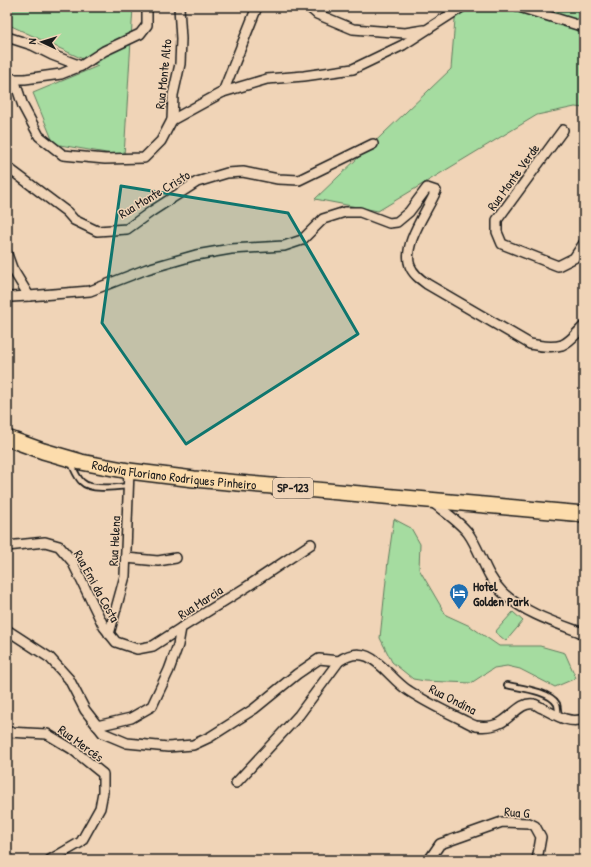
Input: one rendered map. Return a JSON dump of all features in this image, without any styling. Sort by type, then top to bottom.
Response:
[{"type":"main road","name":"Rodovia Floriano Rodrigues Pinheiro","points":[[7,438],[81,462],[129,471],[194,479],[584,514]]},
{"type":"street","points":[[147,7],[147,25],[140,34],[104,51],[81,66],[61,74],[11,79],[39,136],[63,156],[105,159],[144,158],[162,141],[172,120],[223,92],[267,79],[304,76],[353,69],[403,45],[462,7]]},
{"type":"street","name":"Rua Monte Alto","points":[[172,120],[173,94],[180,64],[181,39],[179,7]]},
{"type":"street","points":[[223,92],[257,7]]},
{"type":"street","points":[[309,7],[318,14],[353,29],[405,33],[429,29]]},
{"type":"street","points":[[519,7],[584,27]]},
{"type":"street","points":[[7,38],[32,45],[52,55],[81,66]]},
{"type":"street","name":"Rua Monte Verde","points":[[564,130],[497,220],[497,232],[502,244],[558,266],[574,258],[584,243]]},
{"type":"street","name":"Rua Monte Cristo","points":[[7,166],[67,212],[74,220],[97,230],[127,229],[152,210],[197,182],[227,173],[243,172],[278,179],[299,180],[373,144]]},
{"type":"street","points":[[7,296],[29,296],[90,291],[147,269],[196,254],[231,249],[284,246],[302,240],[324,219],[345,212],[360,212],[389,223],[397,222],[409,212],[427,188],[436,191],[413,236],[408,253],[410,266],[416,276],[427,284],[530,344],[543,346],[562,345],[584,326]]},
{"type":"street","points":[[7,254],[12,268],[29,296]]},
{"type":"street","name":"Rua Helena","points":[[109,634],[125,576],[129,471]]},
{"type":"street","points":[[429,500],[460,524],[468,533],[488,572],[501,591],[526,610],[584,635]]},
{"type":"street","name":"Rua Emi da Costa","points":[[7,546],[46,542],[59,546],[72,561],[104,627],[116,642],[137,649],[153,646],[181,628]]},
{"type":"street","name":"Rua Marcia","points":[[97,726],[131,718],[152,706],[169,670],[178,645],[181,628],[311,544]]},
{"type":"street","points":[[126,558],[158,561],[176,558]]},
{"type":"street","name":"Rua Ondina","points":[[7,630],[50,658],[69,679],[85,710],[103,733],[128,743],[168,747],[193,745],[210,737],[254,709],[297,674],[320,659],[339,661],[356,654],[365,655],[373,659],[407,690],[443,711],[475,726],[491,726],[501,723],[516,710],[527,704],[534,704],[568,721],[578,721],[584,719]]},
{"type":"street","points":[[236,783],[299,715],[339,661]]},
{"type":"street","name":"Rua Mercês","points":[[7,732],[47,734],[72,750],[103,774],[103,792],[100,808],[81,842],[50,860]]},
{"type":"street","name":"Rua G","points":[[429,860],[440,844],[502,822],[529,823],[535,826],[540,837],[537,860]]},
{"type":"lane","points":[[68,458],[81,482],[84,484],[100,487],[129,486]]},
{"type":"lane","points":[[507,685],[534,691],[550,698],[556,704],[559,717]]},
{"type":"highlighted area","points":[[121,186],[288,213],[358,334],[186,444],[102,323]]},
{"type":"green space","points":[[7,7],[133,7],[124,156],[54,144],[33,93],[98,66],[7,24]]},
{"type":"green space","points":[[456,7],[584,7],[584,108],[575,107],[537,115],[378,211],[315,199],[451,69]]},
{"type":"green space","points":[[394,519],[411,528],[420,544],[419,569],[446,615],[470,626],[499,646],[540,646],[565,653],[576,678],[555,687],[520,669],[507,666],[494,668],[471,683],[425,681],[413,679],[392,662],[380,638]]},
{"type":"green space","points":[[513,612],[523,621],[506,641],[495,632]]},
{"type":"place","name":"Hotel Golden Park","points":[[459,610]]}]
